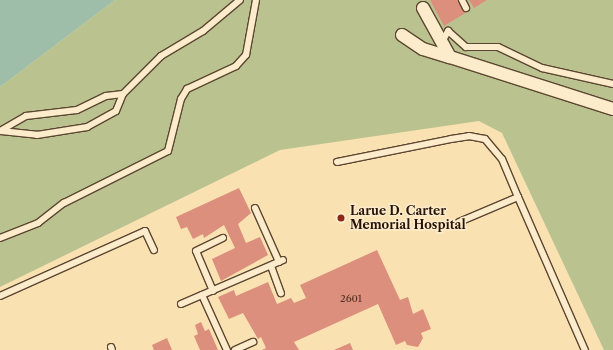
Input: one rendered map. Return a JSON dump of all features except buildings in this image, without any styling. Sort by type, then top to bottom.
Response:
[{"type":"street","points":[[424,8],[450,58]]},
{"type":"street","points":[[402,35],[423,49],[613,109]]},
{"type":"lane","points":[[0,131],[37,135],[87,127],[116,111],[123,94],[161,56],[203,30],[240,0]]},
{"type":"lane","points":[[0,238],[38,223],[64,203],[168,151],[181,99],[187,88],[236,66],[246,55],[256,0]]},
{"type":"lane","points":[[462,0],[466,8]]},
{"type":"lane","points":[[442,42],[448,32],[466,47],[498,47],[542,68],[613,84]]},
{"type":"lane","points":[[0,131],[26,116],[78,110],[106,96],[123,94]]},
{"type":"lane","points":[[337,162],[469,136],[484,139],[494,147],[518,197],[585,350]]},
{"type":"lane","points":[[459,222],[518,197]]},
{"type":"lane","points":[[181,304],[281,261],[255,208]]},
{"type":"lane","points":[[0,296],[145,231],[154,250]]},
{"type":"lane","points":[[212,290],[196,251],[223,238]]},
{"type":"lane","points":[[271,266],[281,293]]},
{"type":"lane","points":[[202,295],[227,350]]},
{"type":"lane","points":[[235,350],[253,342]]},
{"type":"green space","points":[[115,0],[613,0],[613,350],[604,350],[502,133],[479,121],[280,150],[0,287],[0,87]]},
{"type":"shaded area","points":[[0,0],[115,0],[0,87]]},
{"type":"place","name":"Larue D. Carter Memorial Hospital","points":[[341,218]]}]
